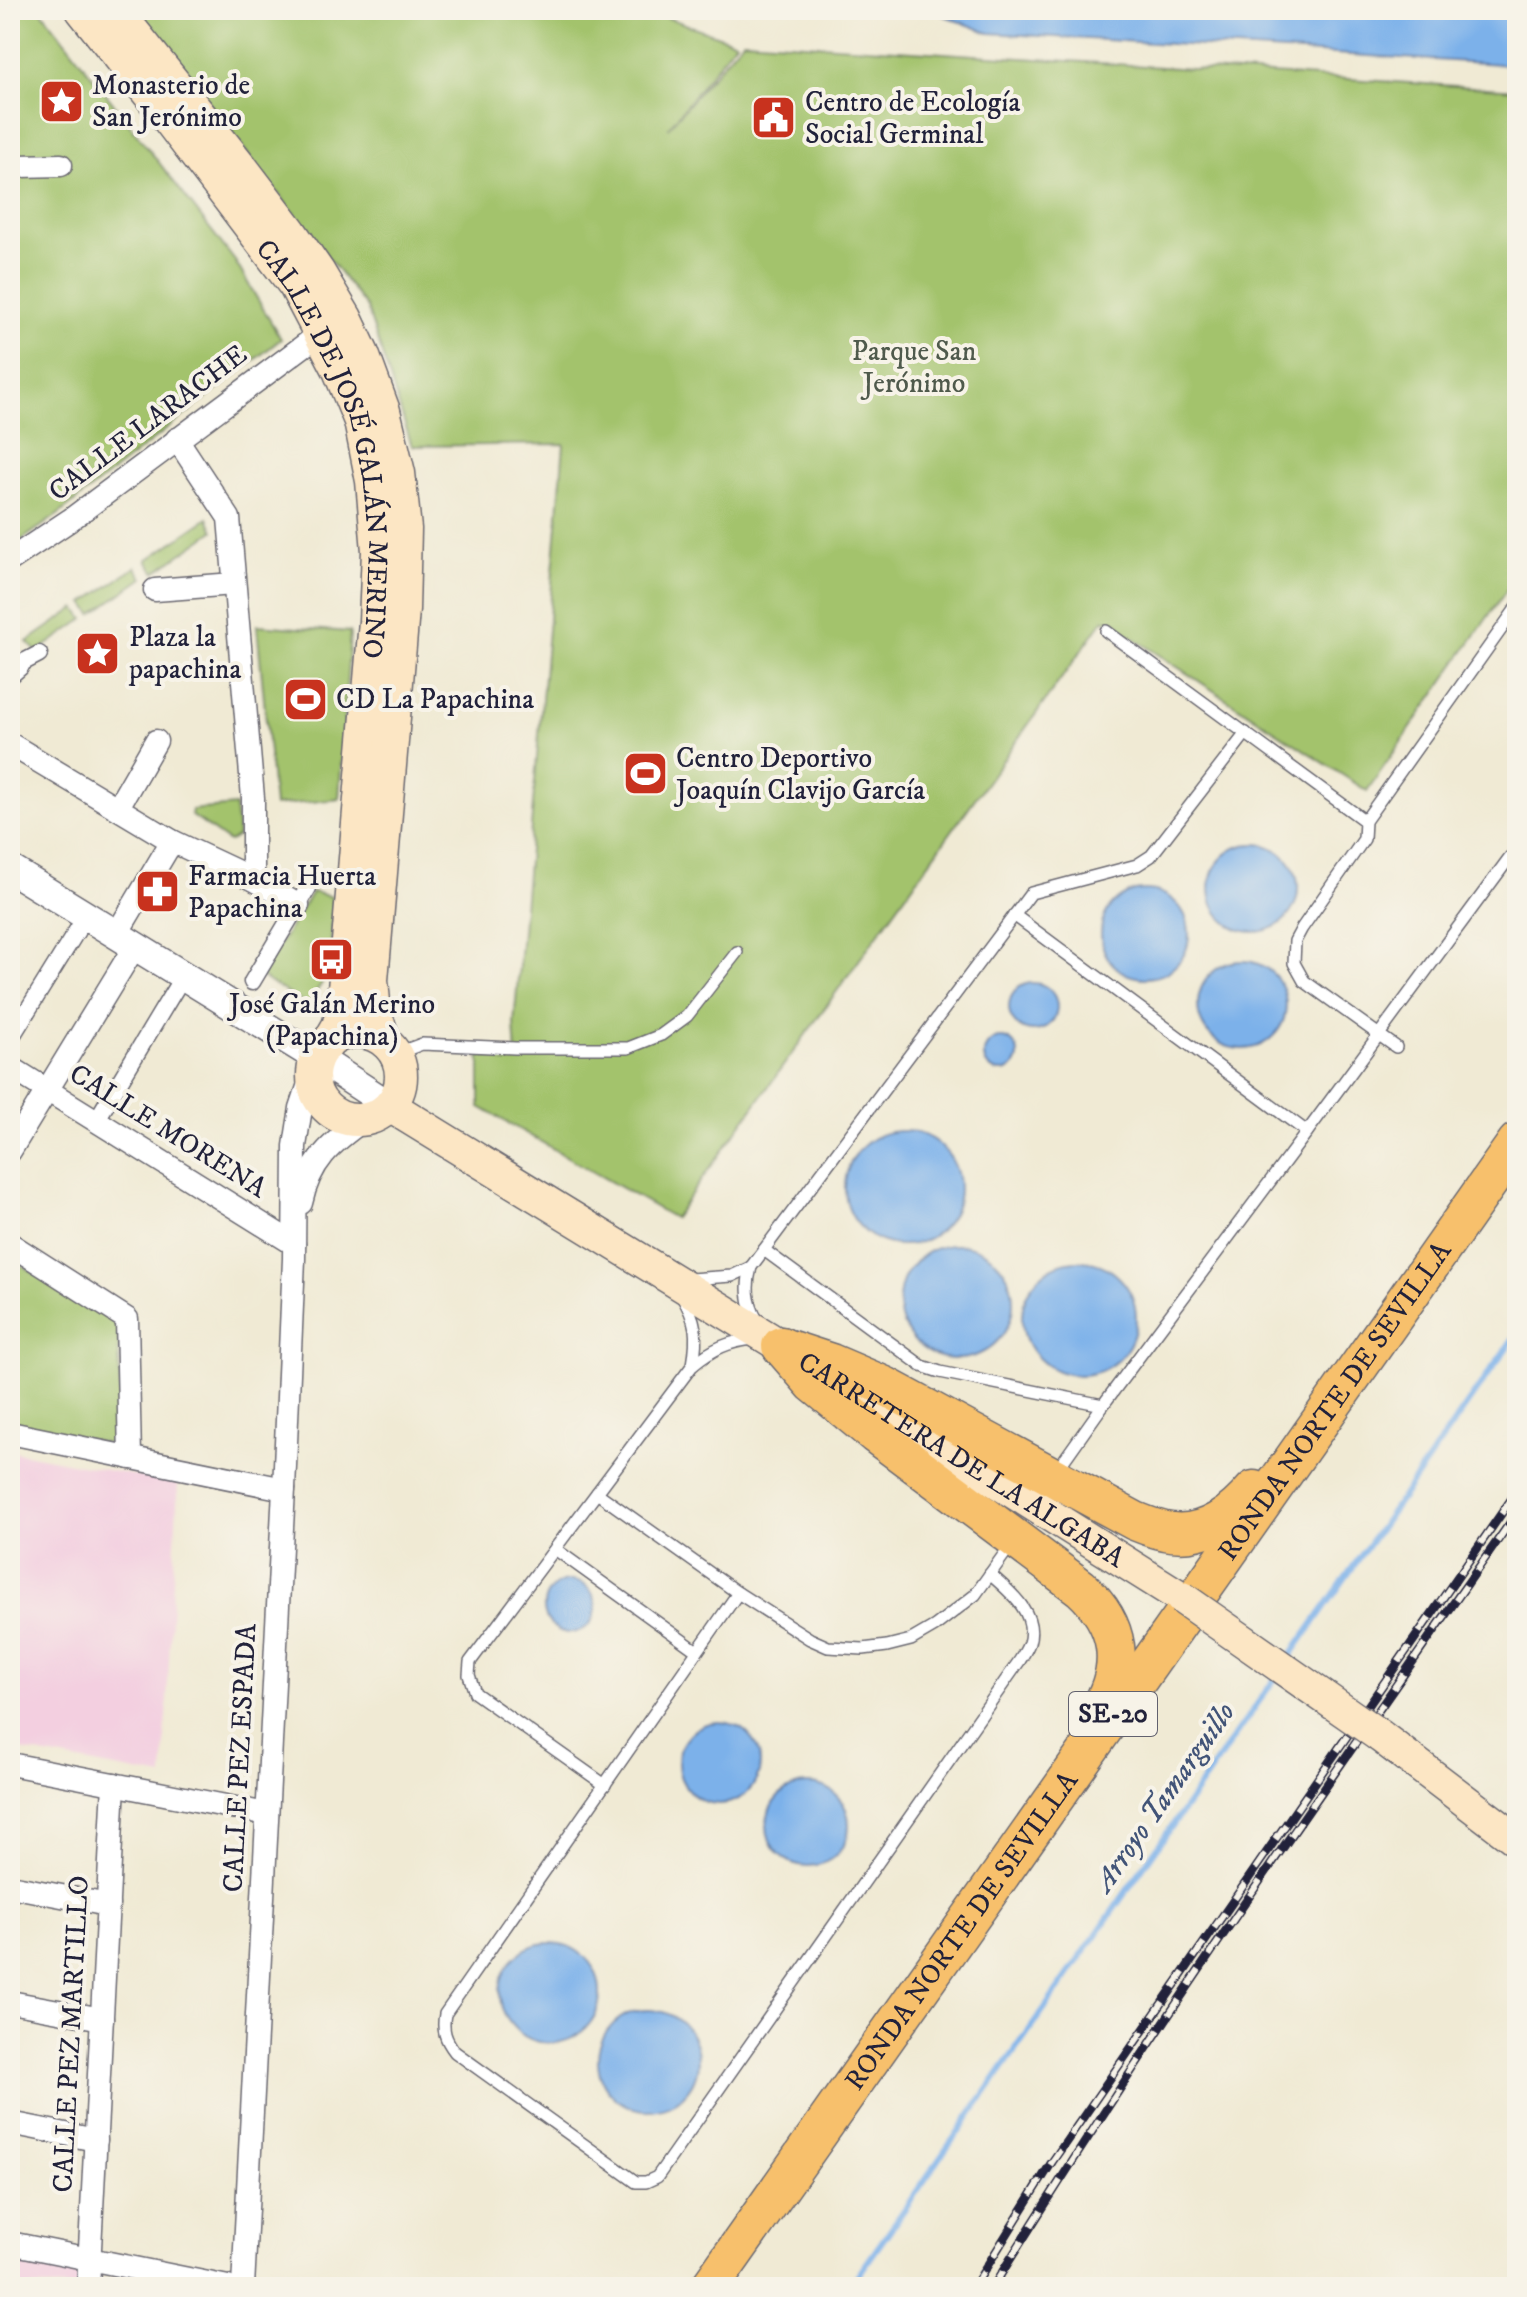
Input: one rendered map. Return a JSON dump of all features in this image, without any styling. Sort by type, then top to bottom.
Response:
[{"type":"highway","name":"RONDA NORTE DE SEVILLA","points":[[710,2287],[1517,1142]]},
{"type":"highway","name":"RONDA NORTE DE SEVILLA","points":[[739,2287],[1517,1183]]},
{"type":"highway","points":[[774,1342],[885,1386],[1135,1521],[1182,1533],[1215,1523],[1242,1505],[1385,1330]]},
{"type":"highway","points":[[774,1342],[814,1384],[875,1434],[1081,1588],[1096,1601],[1109,1622],[1116,1660],[1110,1694],[973,1913]]},
{"type":"main road","name":"CALLE DE JOSÉ GALÁN MERINO","points":[[82,10],[295,286],[363,354],[384,411],[399,473],[405,529],[403,610],[372,980],[375,1013],[413,1104],[442,1137]]},
{"type":"main road","name":"CALLE DE JOSÉ GALÁN MERINO","points":[[116,10],[291,232],[333,325],[345,383],[360,421],[372,481],[378,551],[375,621],[342,1013],[319,1058]]},
{"type":"main road","points":[[351,1033],[369,1034],[394,1056],[397,1094],[377,1112],[342,1118],[331,1112],[317,1094],[319,1058],[334,1039],[351,1033]]},
{"type":"main road","name":"CARRETERA DE LA ALGABA","points":[[377,1112],[442,1137],[1182,1598],[1380,1736],[1517,1840]]},
{"type":"street","points":[[10,170],[20,166],[61,165]]},
{"type":"street","name":"CALLE LARACHE","points":[[10,560],[70,520],[333,325]]},
{"type":"street","points":[[177,439],[229,518],[253,798],[253,879]]},
{"type":"street","points":[[155,590],[234,584]]},
{"type":"street","points":[[14,669],[39,654]]},
{"type":"street","points":[[118,807],[157,734]]},
{"type":"street","points":[[10,744],[172,841],[253,879],[303,896],[252,982]]},
{"type":"street","points":[[10,1151],[47,1090],[126,940],[172,841]]},
{"type":"street","points":[[10,869],[319,1058]]},
{"type":"street","points":[[10,1039],[86,916]]},
{"type":"street","points":[[96,1121],[183,976]]},
{"type":"street","name":"CALLE PEZ ESPADA","points":[[243,2287],[284,1489],[295,1146],[301,1108],[319,1058]]},
{"type":"street","name":"CALLE MORENA","points":[[10,1067],[294,1238]]},
{"type":"street","name":"CALLE PEZ ESPADA","points":[[294,1238],[308,1175],[321,1155],[339,1138],[377,1112]]},
{"type":"street","points":[[10,1244],[127,1319],[130,1458]]},
{"type":"street","points":[[10,1433],[284,1489]]},
{"type":"street","points":[[10,1764],[267,1814]]},
{"type":"street","name":"CALLE PEZ MARTILLO","points":[[88,2287],[114,1784]]},
{"type":"street","points":[[10,1886],[108,1905]]},
{"type":"street","points":[[10,2002],[102,2019]]},
{"type":"street","points":[[10,2123],[96,2140]]},
{"type":"street","points":[[10,2243],[228,2287]]},
{"type":"lane","points":[[1396,1047],[1304,981],[1294,963],[1295,941],[1364,839],[1365,821],[1517,607]]},
{"type":"lane","points":[[1106,631],[1365,821]]},
{"type":"lane","points":[[774,1342],[752,1311],[747,1281],[751,1267],[1031,893],[1137,865],[1151,856],[1246,733]]},
{"type":"lane","points":[[1057,1470],[1510,857],[1517,853]]},
{"type":"lane","points":[[1014,915],[1307,1132]]},
{"type":"lane","points":[[394,1056],[422,1044],[628,1048],[661,1035],[687,1016],[737,952]]},
{"type":"lane","points":[[764,1250],[922,1366],[1103,1405]]},
{"type":"lane","points":[[670,1277],[698,1280],[732,1276],[751,1267]]},
{"type":"lane","points":[[670,1277],[693,1318],[698,1340],[692,1366]]},
{"type":"lane","points":[[605,1785],[475,1693],[469,1675],[470,1662],[692,1366],[710,1351],[725,1344],[774,1342]]},
{"type":"lane","points":[[597,1493],[738,1593],[810,1639],[828,1647],[863,1649],[911,1640],[975,1595],[1008,1549]]},
{"type":"lane","points":[[555,1549],[697,1651]]},
{"type":"lane","points":[[738,1593],[445,2014],[445,2039],[455,2052],[636,2182],[657,2177],[1020,1660],[1029,1643],[1028,1616],[1014,1596],[990,1574]]},
{"type":"shaded area","points":[[10,1451],[178,1484],[163,1777],[10,1748]]},
{"type":"shaded area","points":[[10,2258],[84,2273],[83,2287],[10,2287]]},
{"type":"green space","points":[[10,10],[41,10],[235,261],[281,339],[59,514],[10,548]]},
{"type":"green space","name":"Parque San Jerónimo","points":[[136,10],[657,10],[668,18],[736,42],[668,128],[743,40],[1517,90],[1517,575],[1367,791],[1104,619],[674,1218],[480,1107],[480,1056],[516,1056],[514,1024],[564,444],[412,446],[367,308]]},
{"type":"green space","points":[[208,518],[214,531],[155,572],[147,560]]},
{"type":"green space","points":[[136,567],[143,578],[92,614],[84,603]]},
{"type":"green space","points":[[76,608],[84,619],[37,652],[27,642]]},
{"type":"green space","name":"CD La Papachina","points":[[257,625],[350,632],[339,799],[274,806]]},
{"type":"green space","points":[[235,806],[238,836],[229,842],[191,815],[192,810]]},
{"type":"green space","points":[[312,892],[333,897],[331,949],[322,983],[307,1005],[260,976]]},
{"type":"green space","points":[[10,1258],[118,1324],[122,1447],[10,1423]]},
{"type":"water","points":[[930,10],[1517,10],[1517,65],[989,33]]},
{"type":"water","points":[[1254,844],[1271,848],[1285,857],[1294,871],[1298,888],[1294,905],[1285,919],[1271,928],[1254,932],[1237,928],[1223,919],[1214,905],[1210,888],[1214,871],[1223,857],[1237,848]]},
{"type":"water","points":[[1145,890],[1162,894],[1176,903],[1185,917],[1189,934],[1185,951],[1176,965],[1162,974],[1145,978],[1128,974],[1114,965],[1105,951],[1101,934],[1105,917],[1114,903],[1128,894]]},
{"type":"water","points":[[1242,961],[1259,965],[1273,974],[1282,988],[1286,1005],[1282,1022],[1273,1036],[1259,1045],[1242,1049],[1225,1045],[1211,1036],[1202,1022],[1198,1005],[1202,988],[1211,974],[1225,965]]},
{"type":"water","points":[[1033,983],[1042,984],[1050,990],[1056,998],[1056,1016],[1050,1024],[1042,1030],[1033,1031],[1024,1030],[1016,1024],[1010,1016],[1009,1007],[1010,998],[1016,990],[1024,984]]},
{"type":"water","points":[[1001,1038],[1013,1043],[1018,1055],[1013,1067],[1001,1072],[989,1067],[984,1055],[989,1043]]},
{"type":"water","points":[[902,1131],[924,1135],[943,1147],[955,1166],[959,1188],[955,1210],[943,1229],[924,1241],[902,1245],[880,1241],[861,1229],[849,1210],[845,1188],[849,1166],[861,1147],[880,1135]]},
{"type":"water","points":[[956,1245],[978,1249],[997,1261],[1009,1280],[1013,1302],[1009,1324],[997,1343],[978,1355],[956,1359],[934,1355],[915,1343],[903,1324],[899,1302],[903,1280],[915,1261],[934,1249]]},
{"type":"water","points":[[1079,1261],[1101,1265],[1120,1277],[1132,1296],[1136,1318],[1132,1340],[1120,1359],[1101,1371],[1079,1375],[1057,1371],[1038,1359],[1026,1340],[1022,1318],[1026,1296],[1038,1277],[1057,1265]]},
{"type":"water","points":[[570,1581],[588,1589],[596,1607],[588,1625],[570,1633],[552,1625],[544,1607],[552,1589]]},
{"type":"water","points":[[719,1722],[735,1725],[748,1734],[757,1747],[760,1763],[757,1779],[748,1792],[735,1801],[719,1804],[703,1801],[690,1792],[681,1779],[678,1763],[681,1747],[690,1734],[703,1725]]},
{"type":"water","points":[[808,1784],[824,1787],[837,1796],[846,1809],[849,1825],[846,1841],[837,1854],[824,1863],[808,1866],[792,1863],[779,1854],[770,1841],[767,1825],[770,1809],[779,1796],[792,1787]]},
{"type":"water","points":[[550,1943],[578,1951],[592,1965],[600,1993],[592,2021],[578,2035],[550,2043],[522,2035],[508,2021],[500,1993],[508,1965],[522,1951]]},
{"type":"water","points":[[648,2010],[676,2018],[690,2032],[698,2060],[690,2088],[676,2102],[648,2110],[620,2102],[606,2088],[598,2060],[606,2032],[620,2018]]},
{"type":"waterway","name":"Arroyo Tamarguillo","points":[[1287,1661],[1517,1333]]},
{"type":"waterway","name":"Arroyo Tamarguillo","points":[[850,2287],[1276,1677]]},
{"type":"railway","points":[[974,2287],[1052,2162],[1517,1491]]},
{"type":"railway","points":[[993,2287],[1184,1993],[1517,1513]]},
{"type":"place","name":"Monasterio de San Jerónimo","points":[[61,101]]},
{"type":"place","name":"Centro de Ecología Social Germinal","points":[[774,118]]},
{"type":"place","name":"Plaza la papachina","points":[[98,653]]},
{"type":"place","name":"CD La Papachina","points":[[305,699]]},
{"type":"place","name":"Centro Deportivo Joaquín Clavijo García","points":[[645,774]]},
{"type":"place","name":"Farmacia Huerta Papachina","points":[[157,892]]},
{"type":"place","name":"José Galán Merino (Papachina)","points":[[332,959]]}]
